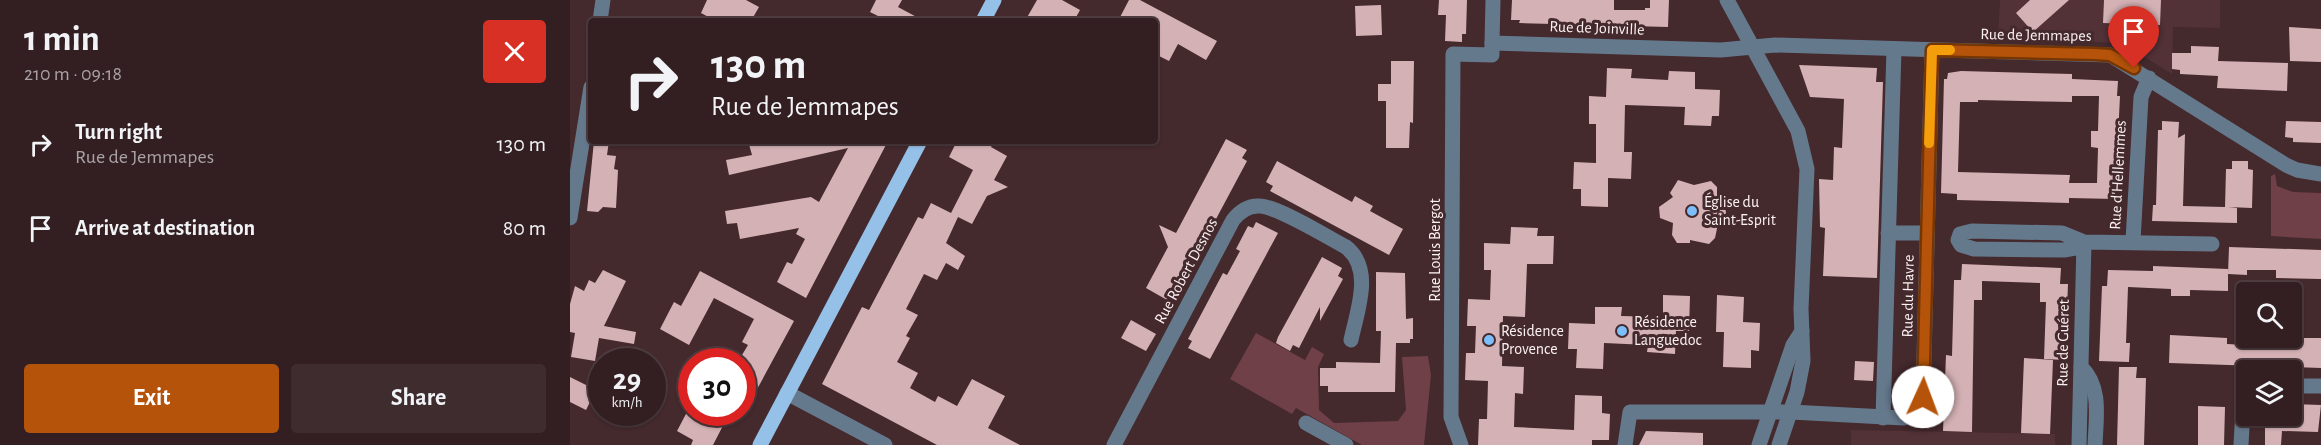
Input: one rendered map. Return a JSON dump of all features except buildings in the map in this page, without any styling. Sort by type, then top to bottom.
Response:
[{"type":"main road","points":[[985,18],[994,0]]},
{"type":"main road","points":[[760,445],[918,144]]},
{"type":"street","points":[[600,18],[603,0]]},
{"type":"street","points":[[1492,43],[1493,0]]},
{"type":"street","points":[[1728,4],[1798,131],[1804,148],[1807,169],[1803,361],[1791,412],[1779,445]]},
{"type":"street","name":"Rue de Joinville","points":[[1492,43],[1721,50],[1752,46]]},
{"type":"street","name":"Rue Louis Bergot","points":[[1457,444],[1451,417],[1453,54],[1492,55],[1492,43]]},
{"type":"street","name":"Rue de Jemmapes","points":[[1752,46],[2110,55],[2286,165],[2297,170],[2321,174]]},
{"type":"street","points":[[1883,418],[1894,49]]},
{"type":"street","name":"Rue du Havre","points":[[1791,412],[1883,418],[1910,417],[1918,411],[1923,402],[1932,50]]},
{"type":"street","name":"Rue d'Hellemmes","points":[[2133,241],[2140,97],[2150,78]]},
{"type":"street","points":[[570,218],[588,106]]},
{"type":"street","name":"Rue Robert Desnos","points":[[1114,445],[1233,220],[1246,208],[1258,205],[1272,209],[1346,247],[1356,256],[1362,283],[1351,340]]},
{"type":"street","points":[[2084,242],[2075,248],[2064,250],[1974,249],[1961,245],[1958,240],[1960,234],[1972,231],[2062,233],[2084,242],[2212,244]]},
{"type":"street","points":[[1888,233],[1927,233]]},
{"type":"street","name":"Rue de Guéret","points":[[2079,445],[2084,242]]},
{"type":"street","points":[[1759,445],[1793,345],[1802,331]]},
{"type":"street","points":[[2080,367],[2088,374],[2095,394],[2095,445]]},
{"type":"street","points":[[2302,386],[2321,387]]},
{"type":"street","points":[[787,393],[885,445]]},
{"type":"street","points":[[1625,445],[1630,412],[1791,412]]},
{"type":"street","points":[[1306,423],[1346,445]]},
{"type":"street","points":[[2241,445],[2242,426]]},
{"type":"shaded area","points":[[2000,0],[2220,0],[2220,28],[2173,27],[2172,74],[2125,45],[1998,37]]},
{"type":"shaded area","points":[[2275,174],[2277,186],[2293,192],[2321,193],[2321,239],[2271,236],[2271,176]]},
{"type":"shaded area","points":[[1256,333],[1305,360],[1312,347],[1324,354],[1318,367],[1319,410],[1334,423],[1398,421],[1406,410],[1402,357],[1428,356],[1431,375],[1424,445],[1362,445],[1296,408],[1292,414],[1230,379]]},
{"type":"shaded area","points":[[1851,430],[2055,434],[2055,445],[1851,445]]},
{"type":"slow traffic","points":[[1929,143],[1932,50],[1950,50]]},
{"type":"place","name":"Église du Saint-Esprit","points":[[1692,211]]},
{"type":"place","name":"Résidence Languedoc","points":[[1622,331]]},
{"type":"place","name":"Résidence Provence","points":[[1489,340]]},
{"type":"route","points":[[1923,397],[1932,50],[2110,55],[2134,68]]}]
